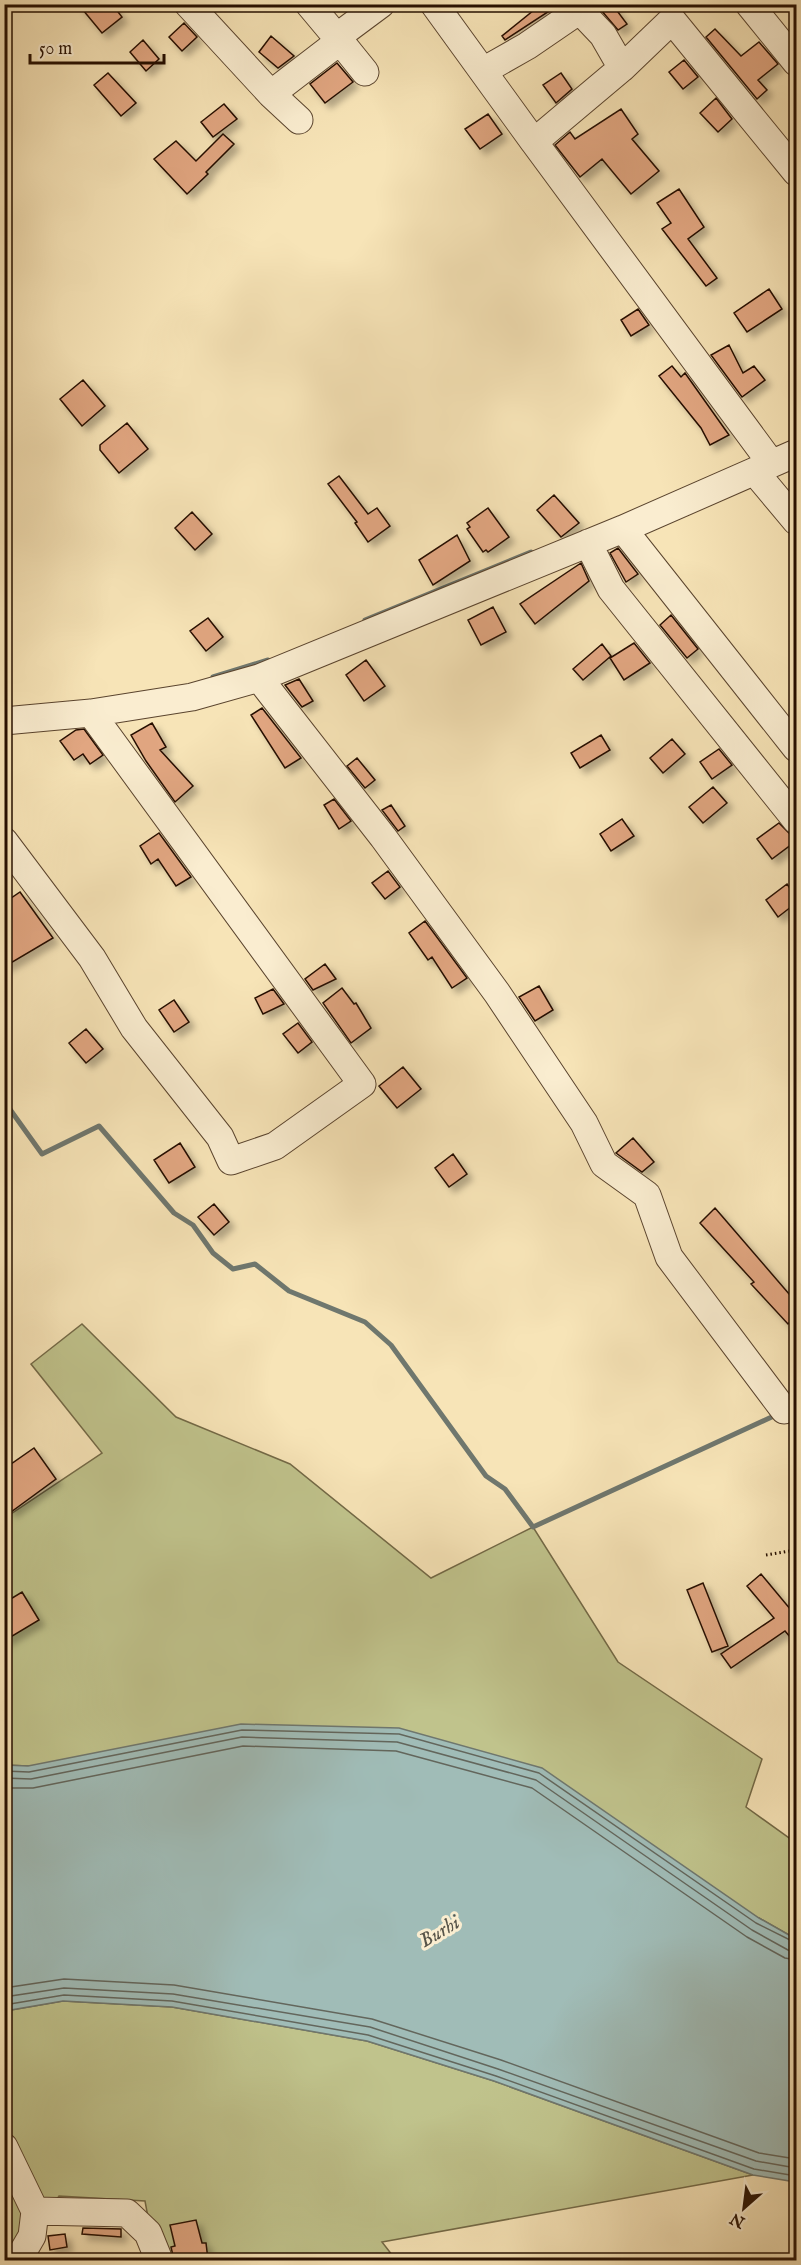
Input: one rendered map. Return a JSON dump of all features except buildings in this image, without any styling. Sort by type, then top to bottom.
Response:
[{"type":"street","points":[[188,4],[298,120]]},
{"type":"street","points":[[309,4],[365,72]]},
{"type":"street","points":[[272,94],[381,4]]},
{"type":"street","points":[[434,4],[763,467],[796,521]]},
{"type":"street","points":[[749,4],[796,62]]},
{"type":"street","points":[[483,71],[527,46],[585,6]]},
{"type":"street","points":[[585,6],[584,15],[603,35],[622,68]]},
{"type":"street","points":[[534,142],[622,68],[672,20],[796,172]]},
{"type":"street","points":[[4,721],[91,713],[192,697],[259,678],[623,529],[796,453]]},
{"type":"street","points":[[623,529],[796,748]]},
{"type":"street","points":[[588,543],[611,589],[796,820]]},
{"type":"street","points":[[259,678],[383,837],[497,993],[584,1123],[604,1164],[647,1195],[669,1257],[784,1410]]},
{"type":"street","points":[[4,841],[92,958],[134,1028],[220,1137],[231,1161],[275,1146],[362,1084],[91,713]]},
{"type":"street","points":[[4,2147],[36,2211],[32,2236],[18,2260]]},
{"type":"street","points":[[36,2211],[127,2213],[148,2233],[159,2260]]},
{"type":"path","points":[[766,1555],[796,1550]]},
{"type":"green space","points":[[82,1324],[176,1417],[290,1464],[431,1578],[533,1527],[618,1662],[762,1759],[746,1807],[796,1843],[796,1939],[759,1918],[28,1766],[5,1765],[5,1518],[102,1453],[31,1364]]},
{"type":"green space","points":[[63,2001],[172,2007],[367,2041],[494,2081],[753,2175],[382,2242],[396,2260],[156,2260],[145,2201],[59,2196],[13,2260],[5,2260],[5,2011]]},
{"type":"water","name":"Burhi","points":[[241,1724],[399,1728],[542,1768],[759,1918],[796,1939],[796,2182],[753,2175],[494,2081],[367,2041],[172,2007],[63,2001],[5,2011],[5,1765],[28,1766]]},
{"type":"waterway","points":[[365,620],[531,552]]},
{"type":"waterway","points":[[213,677],[268,660]]},
{"type":"waterway","points":[[4,1101],[42,1154],[99,1126],[174,1213],[193,1225],[213,1253],[233,1269],[255,1264],[289,1291],[365,1322],[391,1345],[486,1476],[505,1489],[533,1527],[776,1415]]}]
